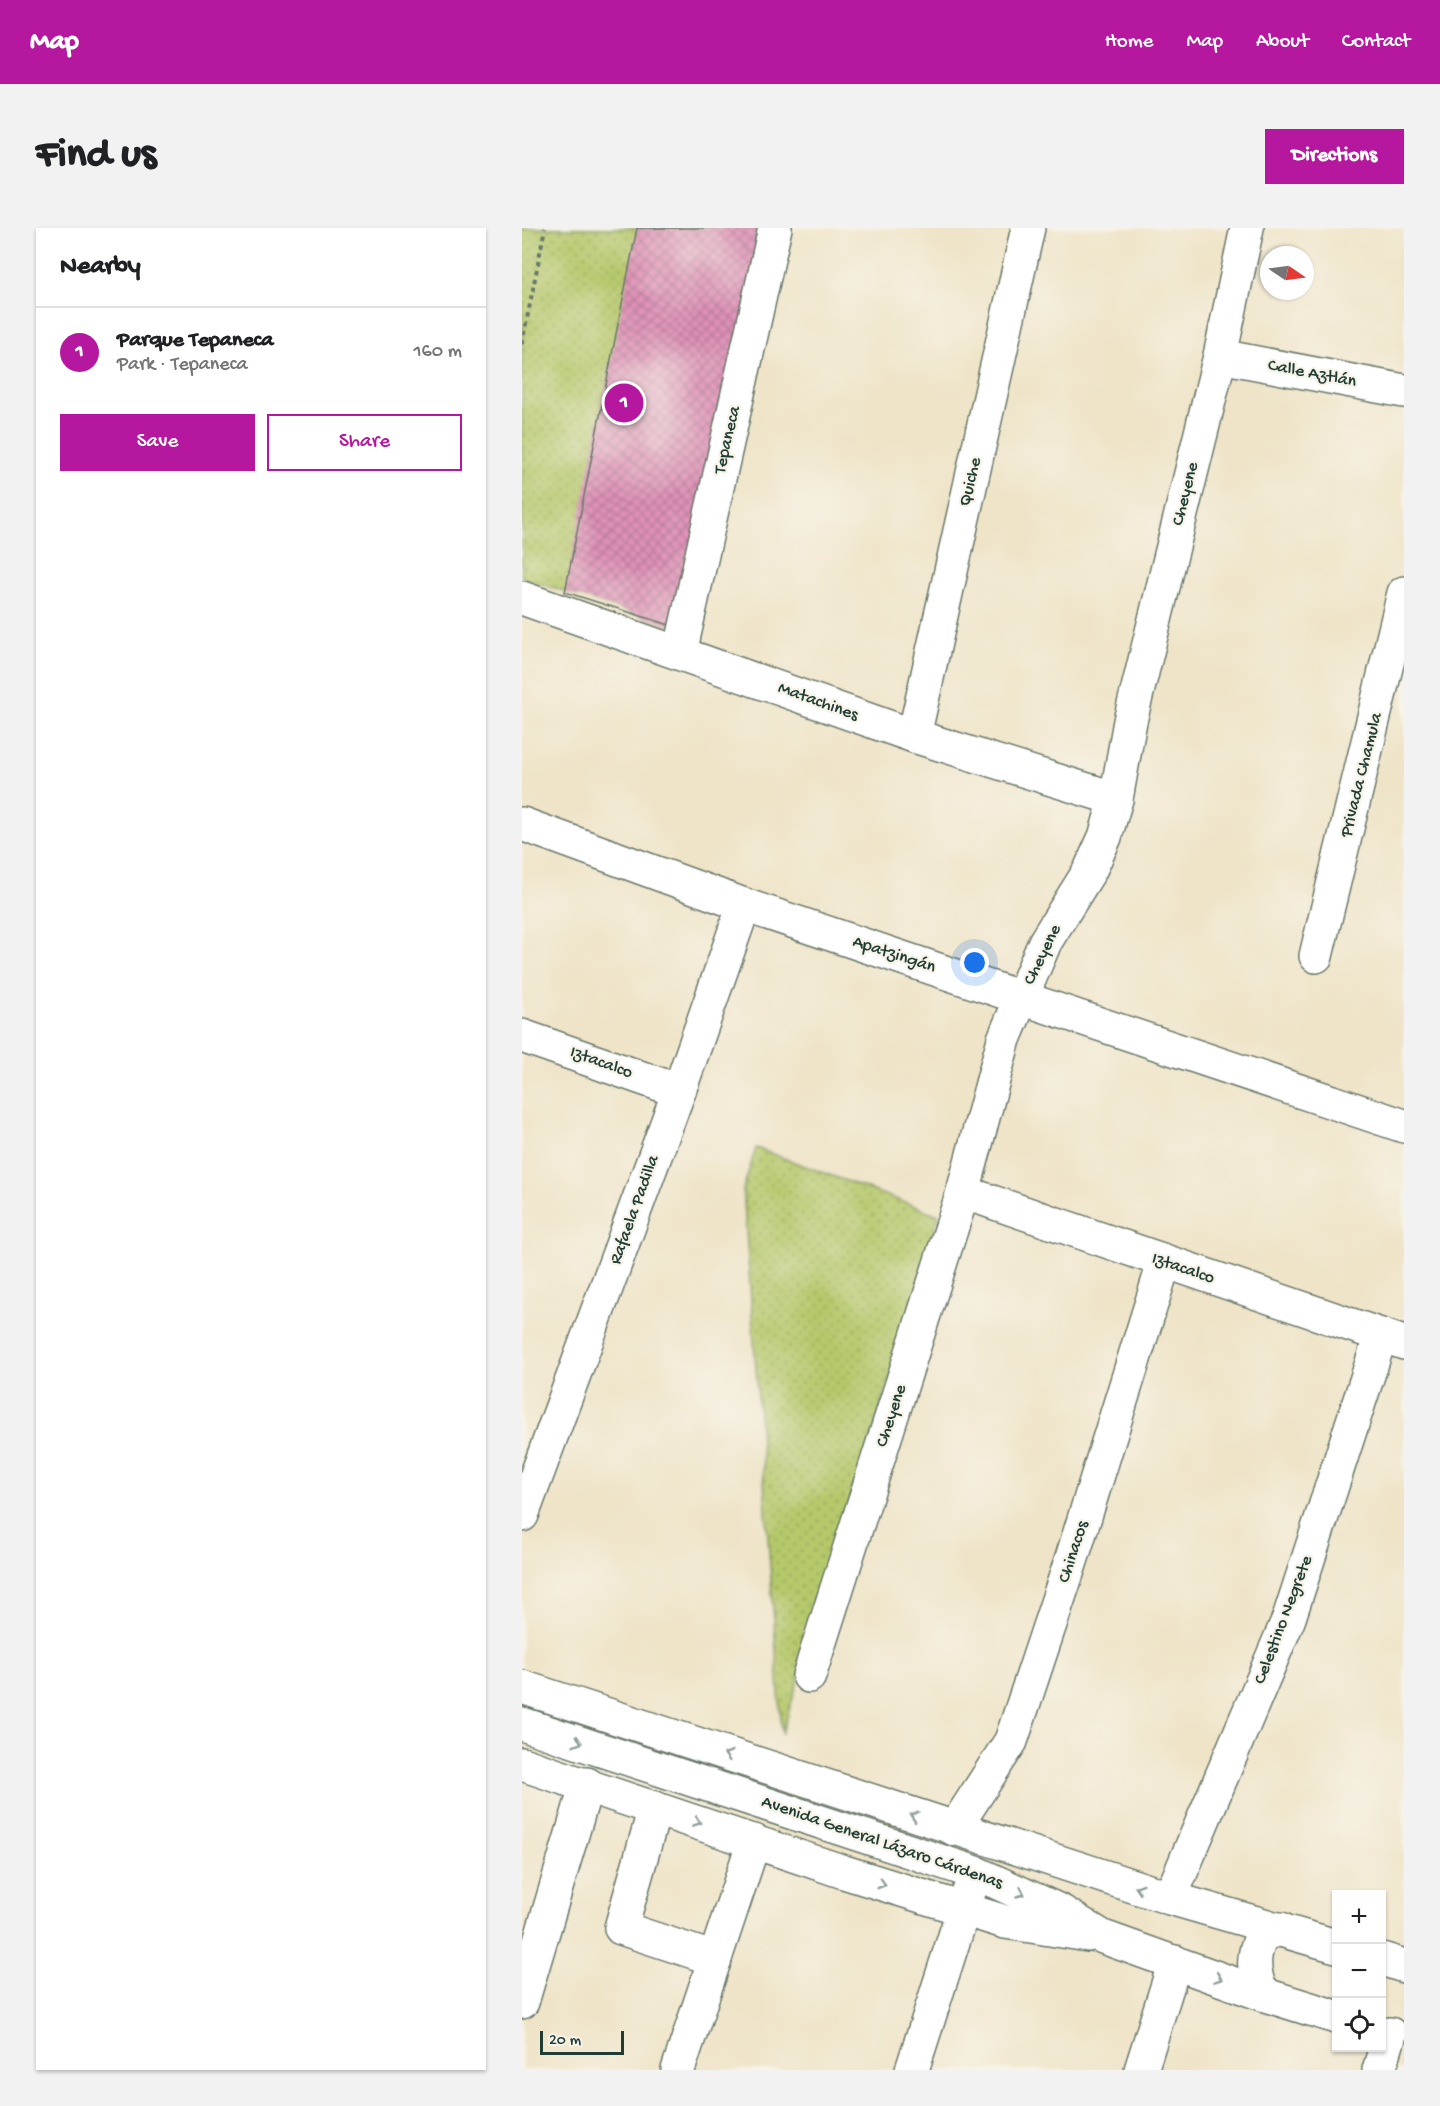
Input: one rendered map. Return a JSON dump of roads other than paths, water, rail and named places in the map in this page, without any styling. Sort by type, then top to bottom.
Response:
[{"type":"street","name":"Tepaneca","points":[[680,653],[775,228]]},
{"type":"street","name":"Quiche","points":[[914,736],[1028,228]]},
{"type":"street","name":"Cheyene","points":[[809,1676],[963,1192],[1004,1039],[1045,942],[1090,870],[1105,837],[1116,800],[1130,721],[1220,356],[1246,228]]},
{"type":"street","name":"Calle Aztlán","points":[[1220,356],[1404,391]]},
{"type":"street","name":"Privada Chamula","points":[[1317,956],[1404,593]]},
{"type":"street","name":"Matachines","points":[[522,598],[914,736],[1116,800]]},
{"type":"street","name":"Apatzingán","points":[[522,824],[744,905],[1404,1126]]},
{"type":"street","name":"Rafaela Padilla","points":[[522,1515],[680,1092],[744,905]]},
{"type":"street","name":"Iztacalco","points":[[522,1036],[680,1092]]},
{"type":"street","name":"Iztacalco","points":[[963,1192],[1164,1263],[1392,1339]]},
{"type":"street","name":"Chinacos","points":[[954,1829],[1011,1741],[1072,1558],[1164,1263]]},
{"type":"street","name":"Celestino Negrete","points":[[1170,1898],[1289,1618],[1392,1339]]},
{"type":"street","name":"Avenida General Lázaro Cárdenas","points":[[522,1687],[1170,1898],[1332,1945]]},
{"type":"street","name":"Avenida General Lázaro Cárdenas","points":[[522,1724],[976,1873],[1062,1912],[1103,1937],[1262,1994],[1332,2016]]},
{"type":"street","points":[[523,1763],[1005,1922],[1103,1937]]},
{"type":"street","points":[[522,2002],[586,1784]]},
{"type":"street","points":[[655,1808],[621,1928],[715,1959]]},
{"type":"street","points":[[678,2070],[754,1841]]},
{"type":"street","points":[[912,2070],[976,1873]]},
{"type":"street","points":[[1262,1994],[1254,1968],[1258,1944],[1263,1934],[1281,1929]]},
{"type":"street","points":[[1141,2070],[1175,1962]]},
{"type":"street","points":[[1379,2070],[1392,2034]]},
{"type":"place","name":"Parque Tepaneca","points":[[624,403]]}]
